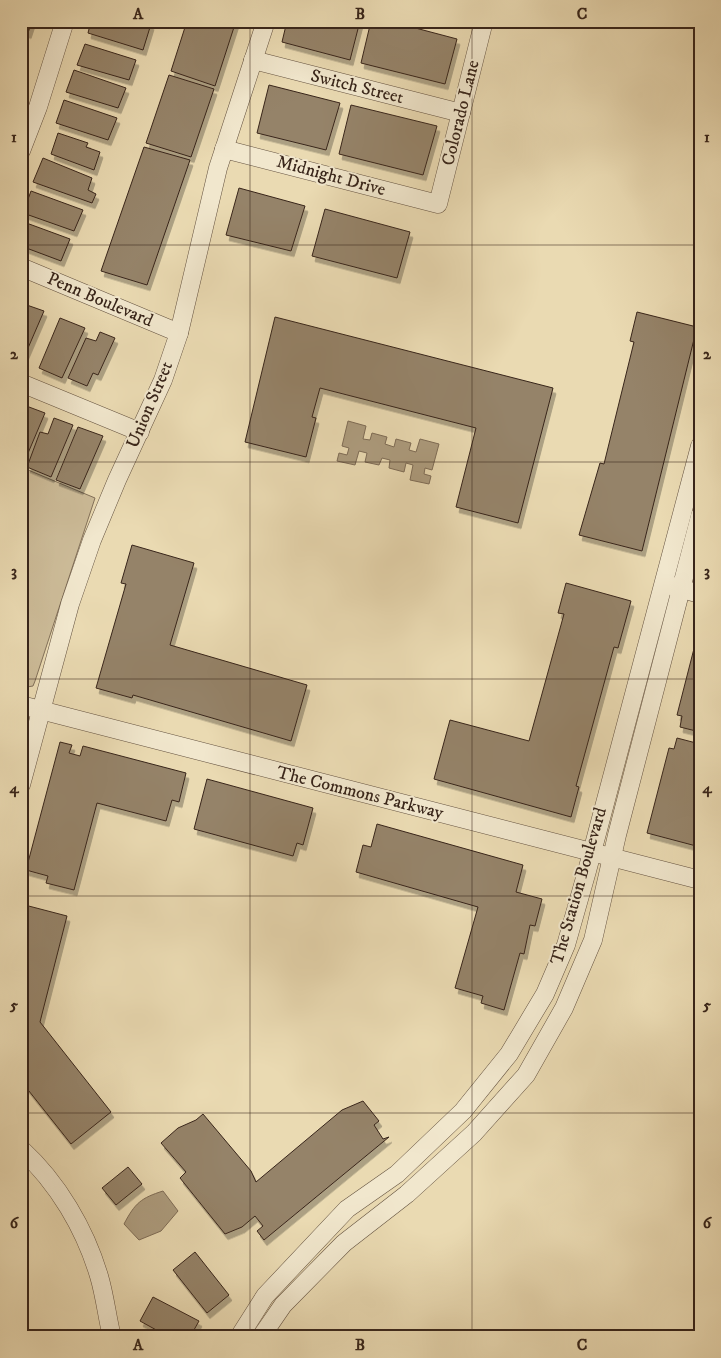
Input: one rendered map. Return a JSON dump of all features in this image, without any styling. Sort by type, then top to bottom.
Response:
[{"type":"street","points":[[21,151],[38,107],[65,21]]},
{"type":"street","name":"Union Street","points":[[21,785],[70,604],[92,540],[163,380],[179,333],[211,192],[266,21]]},
{"type":"street","name":"Colorado Lane","points":[[438,204],[484,21]]},
{"type":"street","name":"Switch Street","points":[[253,60],[461,113]]},
{"type":"street","name":"Midnight Drive","points":[[224,148],[438,204]]},
{"type":"street","name":"Penn Boulevard","points":[[21,268],[179,333]]},
{"type":"street","points":[[21,383],[140,432]]},
{"type":"street","name":"The Station Boulevard","points":[[239,1337],[265,1296],[347,1209],[397,1174],[462,1111],[509,1054],[545,994],[566,944],[700,446]]},
{"type":"street","name":"The Station Boulevard","points":[[261,1337],[283,1305],[344,1243],[407,1194],[474,1133],[526,1076],[564,1008],[593,940],[612,856],[700,516]]},
{"type":"street","points":[[664,584],[700,594]]},
{"type":"street","name":"The Commons Parkway","points":[[21,705],[700,880]]},
{"type":"street","points":[[21,1149],[55,1188],[83,1235],[100,1279],[112,1337]]},
{"type":"shaded area","points":[[348,421],[366,426],[363,439],[370,440],[372,433],[387,437],[385,444],[394,447],[396,439],[411,443],[409,450],[416,452],[420,439],[439,444],[432,470],[425,468],[424,474],[431,476],[429,484],[410,480],[413,465],[406,463],[404,472],[389,468],[390,460],[382,458],[379,465],[365,462],[367,453],[359,451],[355,465],[337,461],[339,453],[347,455],[349,448],[342,446]]},
{"type":"shaded area","points":[[21,467],[95,498],[35,681],[33,686],[21,688]]},
{"type":"shaded area","points":[[163,1191],[178,1211],[161,1231],[139,1240],[124,1224],[139,1202]]},
{"type":"building","points":[[21,21],[32,21],[28,33],[21,30]]},
{"type":"building","points":[[91,21],[139,21],[151,24],[143,50],[88,33]]},
{"type":"building","points":[[187,21],[236,21],[215,86],[171,71]]},
{"type":"building","points":[[287,21],[360,21],[350,60],[282,42]]},
{"type":"building","points":[[371,21],[389,21],[457,39],[445,84],[361,63]]},
{"type":"building","points":[[85,44],[136,60],[129,80],[77,65]]},
{"type":"building","points":[[74,70],[126,88],[118,108],[66,92]]},
{"type":"building","points":[[169,75],[214,89],[191,157],[146,143]]},
{"type":"building","points":[[269,85],[340,103],[326,150],[257,133]]},
{"type":"building","points":[[64,100],[117,118],[108,140],[56,123]]},
{"type":"building","points":[[351,105],[437,126],[423,175],[339,154]]},
{"type":"building","points":[[58,133],[88,143],[86,147],[100,152],[94,170],[51,154]]},
{"type":"building","points":[[144,147],[190,160],[147,285],[101,271]]},
{"type":"building","points":[[43,158],[92,178],[88,190],[96,194],[92,203],[33,182]]},
{"type":"building","points":[[239,188],[305,206],[291,251],[226,235]]},
{"type":"building","points":[[31,191],[83,210],[74,231],[23,213]]},
{"type":"building","points":[[325,209],[410,232],[397,278],[312,256]]},
{"type":"building","points":[[21,221],[70,239],[61,261],[21,246]]},
{"type":"building","points":[[21,303],[44,311],[22,362],[21,362]]},
{"type":"building","points":[[637,312],[697,327],[642,551],[579,535],[600,463],[604,464],[634,342],[630,341]]},
{"type":"building","points":[[275,317],[553,388],[518,523],[456,507],[476,428],[320,388],[312,417],[316,418],[306,457],[245,442]]},
{"type":"building","points":[[60,318],[85,328],[62,378],[39,368]]},
{"type":"building","points":[[100,332],[115,338],[98,375],[93,373],[87,386],[68,378],[86,338],[96,341]]},
{"type":"building","points":[[21,404],[45,413],[23,465],[21,464]]},
{"type":"building","points":[[54,418],[73,425],[51,477],[27,467],[40,432],[48,434]]},
{"type":"building","points":[[78,427],[103,436],[80,489],[56,480]]},
{"type":"building","points":[[132,545],[194,563],[170,645],[307,685],[291,741],[133,695],[132,698],[96,688],[126,584],[121,583]]},
{"type":"building","points":[[566,583],[631,601],[618,648],[614,647],[576,786],[579,787],[571,817],[434,779],[450,720],[529,741],[564,614],[558,613]]},
{"type":"building","points":[[699,629],[700,732],[680,727],[682,716],[677,715]]},
{"type":"building","points":[[677,738],[700,744],[700,847],[647,833],[669,748],[674,749]]},
{"type":"building","points":[[60,742],[72,745],[69,753],[80,756],[83,746],[186,773],[179,802],[172,800],[166,821],[97,803],[74,890],[46,883],[48,876],[26,870]]},
{"type":"building","points":[[207,779],[313,808],[303,845],[297,843],[293,856],[194,829]]},
{"type":"building","points":[[377,824],[523,865],[516,892],[542,899],[535,926],[530,925],[524,954],[520,953],[504,1010],[481,1003],[483,996],[455,988],[478,907],[356,872],[363,845],[371,847]]},
{"type":"building","points":[[21,904],[67,916],[40,1022],[111,1112],[71,1144],[21,1081]]},
{"type":"building","points":[[363,1101],[379,1121],[374,1125],[383,1139],[389,1137],[264,1240],[257,1231],[263,1226],[255,1216],[242,1227],[225,1234],[180,1178],[186,1172],[161,1143],[178,1128],[196,1120],[203,1114],[251,1171],[256,1182],[342,1110]]},
{"type":"building","points":[[128,1167],[142,1184],[116,1205],[102,1188]]},
{"type":"building","points":[[195,1252],[229,1295],[207,1313],[173,1270]]},
{"type":"building","points":[[153,1297],[199,1321],[190,1337],[169,1337],[140,1321]]}]
